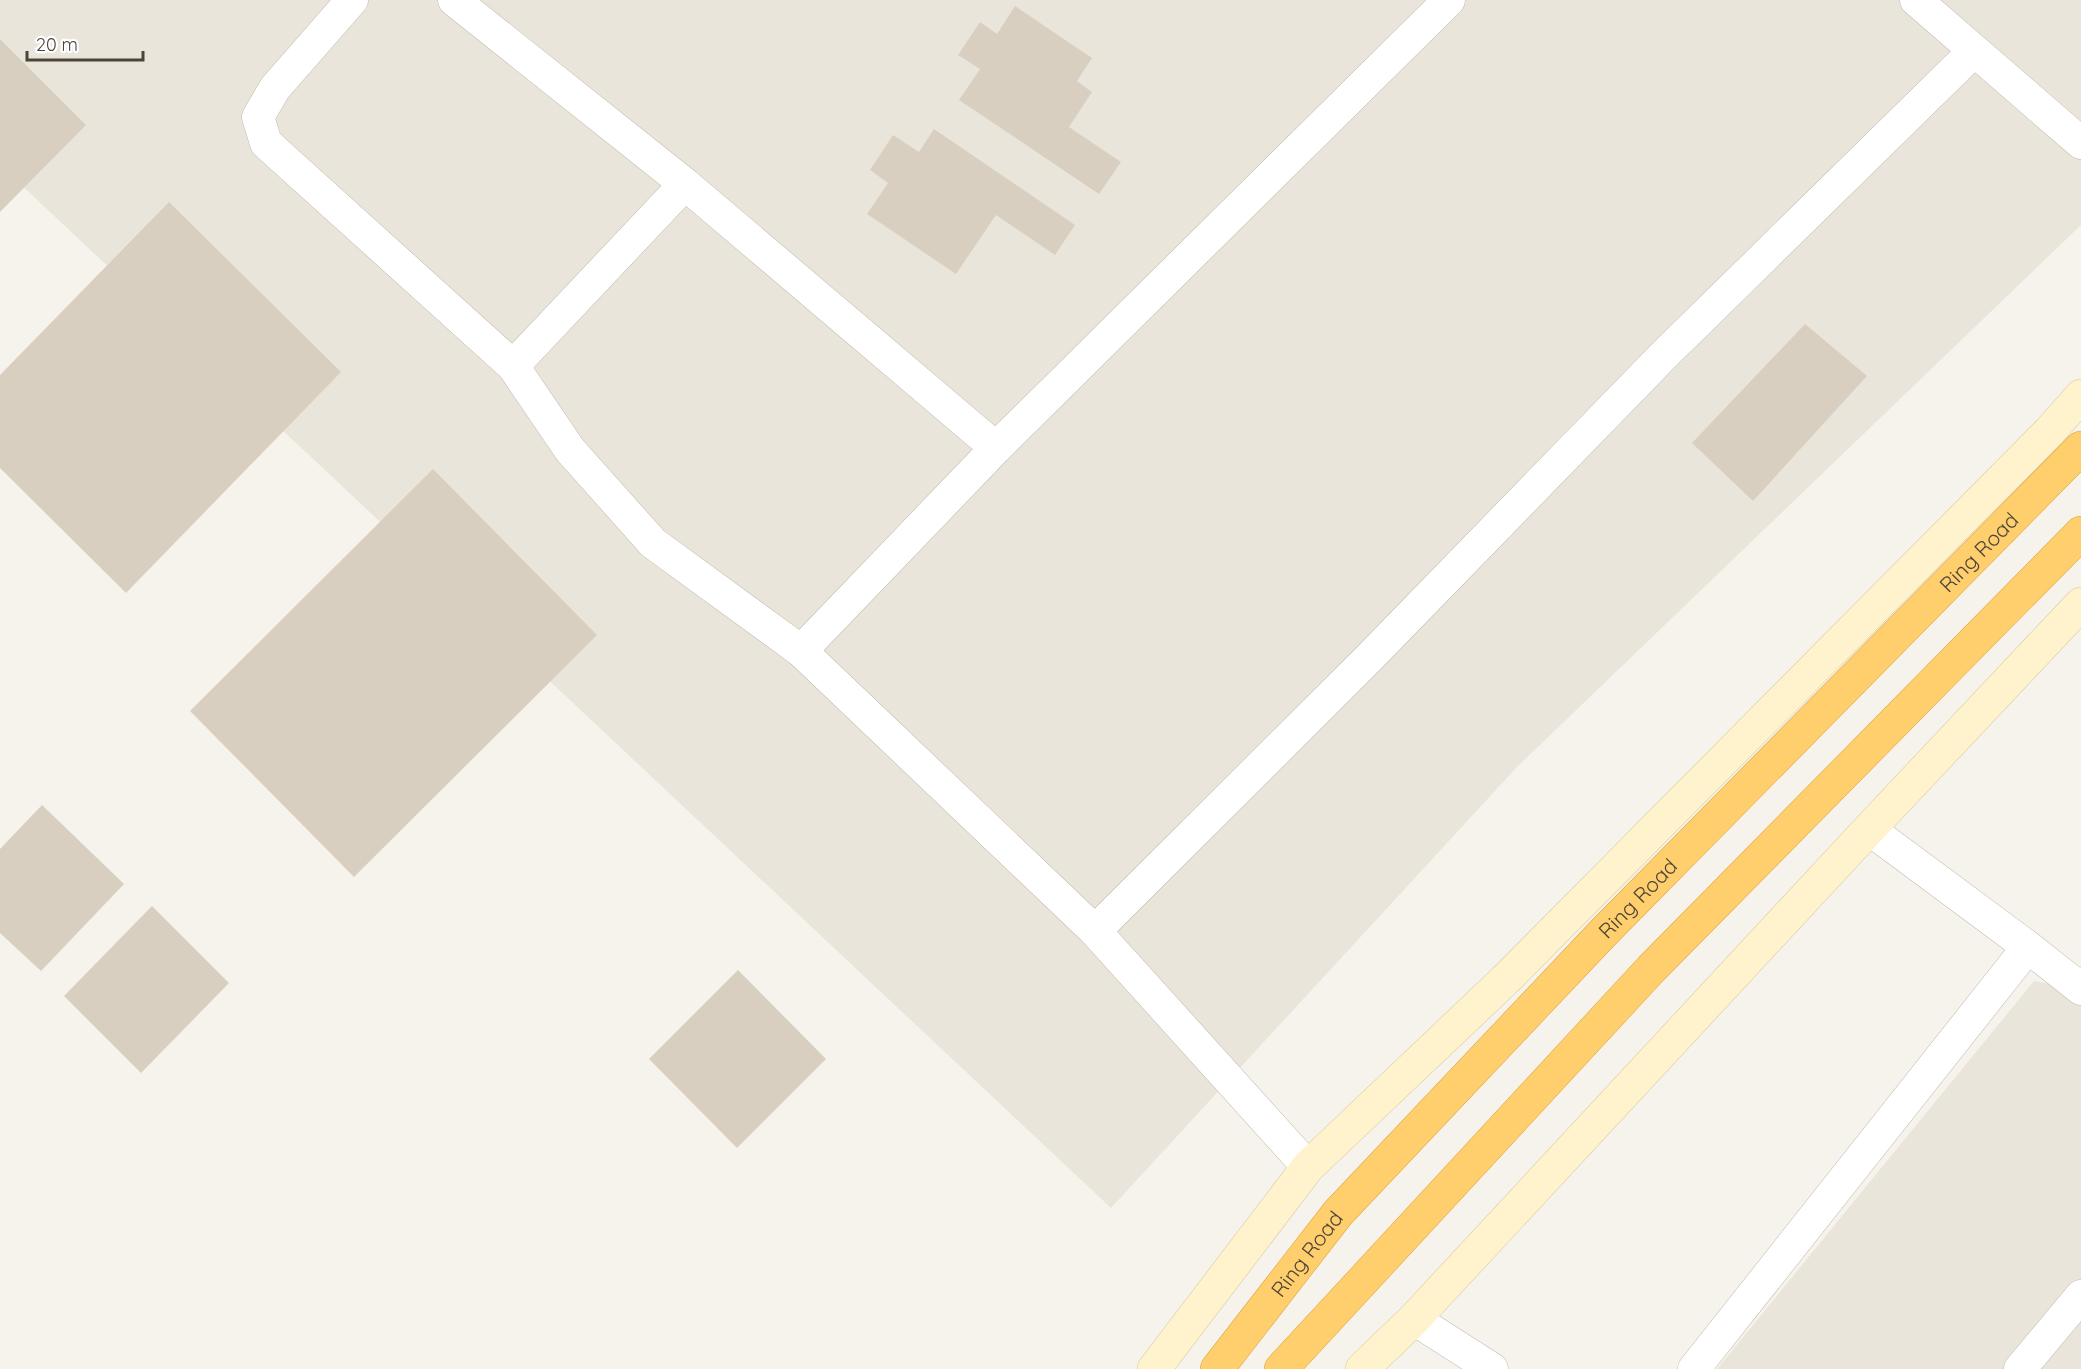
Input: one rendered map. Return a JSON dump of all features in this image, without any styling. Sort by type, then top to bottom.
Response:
[{"type":"highway","name":"Ring Road","points":[[1217,1369],[1346,1205],[1602,934],[2081,448]]},
{"type":"highway","points":[[1281,1369],[1651,969],[2081,533]]},
{"type":"street","points":[[352,0],[275,88],[258,117],[266,143],[513,366],[570,450],[653,543],[801,651],[1095,931],[1308,1167]]},
{"type":"street","points":[[454,0],[685,184],[996,448]]},
{"type":"street","points":[[801,651],[996,448],[1449,0]]},
{"type":"street","points":[[1916,0],[2081,143]]},
{"type":"street","points":[[1095,931],[1368,659],[1664,355],[1974,51]]},
{"type":"street","points":[[513,366],[685,184]]},
{"type":"street","points":[[1154,1369],[1308,1167],[1505,980],[2032,449],[2081,396]]},
{"type":"street","points":[[1362,1369],[1414,1319],[2081,604]]},
{"type":"street","points":[[1869,829],[2028,946],[2081,989]]},
{"type":"street","points":[[1695,1369],[2028,946]]},
{"type":"street","points":[[2020,1369],[2081,1296]]},
{"type":"street","points":[[1414,1319],[1492,1369]]},
{"type":"shaded area","points":[[0,0],[2081,0],[2081,225],[1517,767],[1111,1208],[0,165]]},
{"type":"shaded area","points":[[2034,981],[2081,990],[2081,1369],[1717,1369]]},
{"type":"building","points":[[1015,6],[1092,58],[1077,81],[1092,92],[1069,127],[1121,162],[1099,194],[959,100],[980,69],[958,55],[980,22],[997,34]]},
{"type":"building","points":[[0,39],[86,125],[0,212]]},
{"type":"building","points":[[934,129],[1075,225],[1055,255],[996,215],[956,274],[867,214],[888,183],[870,170],[893,135],[919,152]]},
{"type":"building","points":[[169,202],[341,372],[126,593],[0,468],[0,375]]},
{"type":"building","points":[[1805,324],[1867,376],[1753,501],[1692,443]]},
{"type":"building","points":[[433,469],[597,635],[354,877],[190,711]]},
{"type":"building","points":[[42,805],[124,884],[41,971],[0,933],[0,849]]},
{"type":"building","points":[[152,906],[229,983],[141,1073],[64,996]]},
{"type":"building","points":[[738,970],[826,1059],[737,1148],[649,1059]]}]
